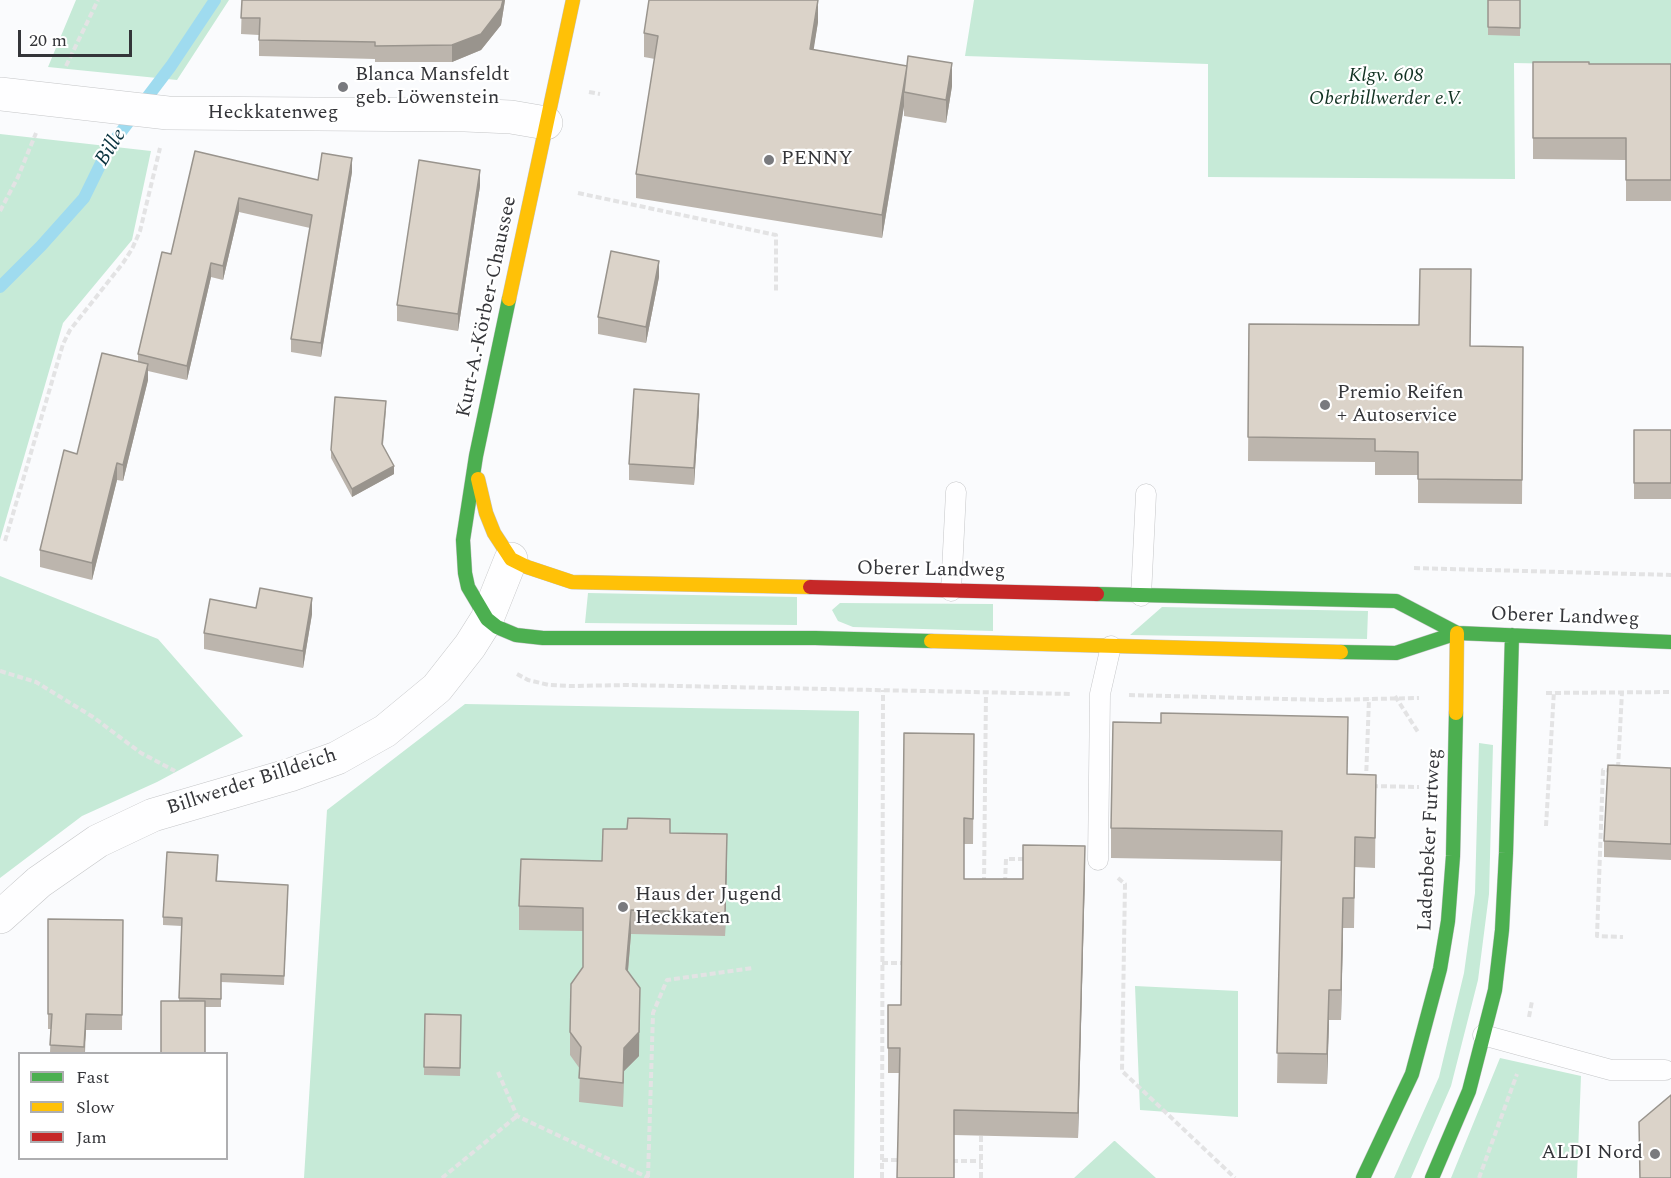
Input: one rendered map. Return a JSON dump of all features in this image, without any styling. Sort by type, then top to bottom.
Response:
[{"type":"main road","name":"Kurt-A.-Körber-Chaussee","points":[[487,619],[468,587],[463,540],[476,456],[573,0]]},
{"type":"main road","points":[[476,456],[478,488],[486,513],[494,533],[511,559]]},
{"type":"main road","name":"Oberer Landweg","points":[[511,559],[527,567],[572,582],[951,591],[1138,601],[1396,601],[1457,633]]},
{"type":"main road","points":[[827,602],[850,589]]},
{"type":"main road","name":"Oberer Landweg","points":[[487,619],[497,627],[516,635],[543,638],[815,633],[1114,641],[1396,653],[1457,633],[1671,642]]},
{"type":"main road","name":"Ladenbeker Furtweg","points":[[1363,1178],[1420,1053],[1440,969],[1448,921],[1453,856],[1457,633]]},
{"type":"main road","points":[[1432,1178],[1469,1091],[1495,990],[1502,930],[1512,635]]},
{"type":"street","name":"Heckkatenweg","points":[[0,94],[168,113],[465,115],[511,117],[546,123]]},
{"type":"street","name":"Billwerder Billdeich","points":[[0,917],[39,882],[98,842],[153,815],[290,775],[329,761],[385,731],[437,688],[470,646],[487,619],[511,559]]},
{"type":"lane","points":[[951,591],[956,492]]},
{"type":"lane","points":[[1138,601],[1146,494]]},
{"type":"lane","points":[[1098,860],[1100,694],[1114,641]]},
{"type":"lane","points":[[1483,1035],[1611,1070],[1665,1070]]},
{"type":"path","points":[[0,211],[18,177],[49,100],[98,0]]},
{"type":"path","points":[[5,541],[63,344],[70,330],[132,249],[140,231],[168,113]]},
{"type":"path","points":[[578,193],[776,235],[776,292]]},
{"type":"path","points":[[1396,601],[1396,568],[1671,575]]},
{"type":"path","points":[[0,671],[36,682],[93,717],[141,753],[221,795]]},
{"type":"path","points":[[571,686],[628,685],[1395,698],[1419,734]]},
{"type":"path","points":[[882,1178],[883,690]]},
{"type":"path","points":[[1545,834],[1554,691],[1671,692]]},
{"type":"path","points":[[984,894],[986,692]]},
{"type":"path","points":[[1622,692],[1618,773],[1604,770],[1597,936],[1623,937]]},
{"type":"path","points":[[1369,699],[1366,786],[1424,787]]},
{"type":"path","points":[[1005,894],[1006,859],[1029,859]]},
{"type":"path","points":[[1098,860],[1125,884],[1122,1071],[1235,1178]]},
{"type":"path","points":[[882,963],[905,963]]},
{"type":"path","points":[[498,1072],[517,1116],[649,1177],[653,1013],[667,980],[753,968]]},
{"type":"path","points":[[442,1178],[517,1116]]},
{"type":"path","points":[[981,1126],[981,1178]]},
{"type":"path","points":[[882,1160],[904,1160]]},
{"type":"path","points":[[948,1161],[981,1161]]},
{"type":"green space","points":[[76,0],[229,0],[177,80],[48,67]]},
{"type":"green space","name":"Klgv. 608 Oberbillwerder e.V.","points":[[974,0],[1671,0],[1671,66],[1514,63],[1515,179],[1208,177],[1208,64],[965,56]]},
{"type":"green space","points":[[0,134],[151,151],[132,240],[63,323],[0,540]]},
{"type":"green space","points":[[0,576],[158,639],[243,736],[157,782],[82,816],[0,878]]},
{"type":"green space","points":[[588,593],[797,597],[797,625],[585,623]]},
{"type":"green space","points":[[840,603],[993,604],[993,631],[853,627],[838,621],[832,610]]},
{"type":"green space","points":[[1162,607],[1368,611],[1367,639],[1130,635]]},
{"type":"green space","points":[[465,704],[859,711],[854,1178],[304,1178],[327,810]]},
{"type":"green space","points":[[1479,743],[1493,745],[1489,894],[1478,980],[1451,1086],[1411,1178],[1394,1178],[1439,1077],[1464,973],[1475,893]]},
{"type":"green space","points":[[1135,986],[1238,991],[1238,1117],[1140,1110]]},
{"type":"green space","points":[[1500,1058],[1581,1076],[1577,1178],[1451,1178]]},
{"type":"green space","points":[[1115,1141],[1156,1178],[1074,1178]]},
{"type":"building","points":[[242,0],[503,0],[501,8],[481,34],[452,45],[375,46],[375,42],[259,40],[260,18],[241,18]]},
{"type":"building","name":"PENNY","points":[[649,0],[818,0],[810,49],[907,66],[882,215],[636,174],[658,36],[644,33]]},
{"type":"building","points":[[1488,0],[1520,0],[1520,28],[1488,27]]},
{"type":"building","points":[[908,56],[952,63],[946,100],[904,92]]},
{"type":"building","points":[[1533,62],[1671,64],[1671,180],[1626,180],[1626,138],[1533,138]]},
{"type":"building","points":[[195,151],[318,180],[322,153],[352,158],[321,343],[291,339],[312,215],[239,198],[223,266],[211,263],[187,366],[138,354],[162,252],[171,254]]},
{"type":"building","points":[[419,160],[480,170],[458,314],[397,305]]},
{"type":"building","points":[[611,251],[659,261],[646,327],[598,317]]},
{"type":"building","points":[[1420,269],[1471,269],[1470,346],[1523,347],[1522,480],[1418,479],[1418,452],[1375,451],[1375,439],[1248,437],[1249,324],[1419,325]]},
{"type":"building","points":[[102,353],[148,364],[123,465],[117,463],[92,563],[40,550],[64,450],[77,454]]},
{"type":"building","points":[[634,389],[699,394],[694,468],[629,464]]},
{"type":"building","points":[[335,397],[386,401],[382,444],[394,466],[352,489],[331,450]]},
{"type":"building","points":[[1634,430],[1671,430],[1671,483],[1634,483]]},
{"type":"building","points":[[260,588],[312,598],[303,651],[204,633],[210,599],[256,608]]},
{"type":"building","points":[[1161,713],[1348,717],[1347,774],[1376,775],[1375,838],[1355,837],[1354,898],[1343,898],[1341,990],[1329,990],[1327,1054],[1277,1053],[1282,831],[1111,828],[1113,722],[1161,723]]},
{"type":"building","points":[[904,733],[974,734],[973,819],[964,818],[964,879],[1023,879],[1023,845],[1085,846],[1078,1113],[954,1110],[954,1178],[897,1178],[900,1048],[888,1048],[888,1005],[901,1005]]},
{"type":"building","points":[[1608,765],[1671,768],[1671,844],[1604,841]]},
{"type":"building","points":[[628,818],[670,819],[670,833],[727,834],[725,913],[631,910],[626,969],[640,988],[639,1032],[624,1048],[623,1083],[579,1078],[581,1047],[570,1032],[571,984],[583,967],[583,908],[519,906],[521,859],[602,861],[603,829],[627,829]]},
{"type":"building","points":[[167,852],[218,855],[216,881],[288,885],[284,976],[221,974],[221,999],[179,998],[182,918],[163,917]]},
{"type":"building","points":[[48,919],[123,920],[122,1015],[86,1014],[84,1047],[50,1045],[52,1014],[48,1014]]},
{"type":"building","points":[[161,1001],[205,1001],[205,1052],[161,1052]]},
{"type":"building","points":[[425,1014],[461,1015],[460,1068],[424,1067]]},
{"type":"building","name":"ALDI Nord","points":[[1671,1095],[1671,1178],[1640,1178],[1639,1122]]},
{"type":"waterway","name":"Bille","points":[[0,287],[84,198],[108,149],[171,66],[215,0]]},
{"type":"traffic: fast","points":[[509,299],[476,456],[463,540],[468,587],[487,619],[497,627],[516,635],[543,638],[815,638],[931,641]]},
{"type":"traffic: fast","points":[[1097,594],[1396,601],[1457,633]]},
{"type":"traffic: fast","points":[[1341,652],[1396,653],[1457,633],[1671,642]]},
{"type":"traffic: fast","points":[[1432,1178],[1469,1091],[1495,990],[1502,930],[1506,853],[1512,635]]},
{"type":"traffic: fast","points":[[1363,1178],[1412,1074],[1440,969],[1448,921],[1453,856],[1456,713]]},
{"type":"traffic: slow","points":[[509,299],[573,0]]},
{"type":"traffic: slow","points":[[478,479],[486,513],[494,533],[511,559],[527,567],[572,582],[810,587]]},
{"type":"traffic: slow","points":[[1456,713],[1457,633]]},
{"type":"traffic: slow","points":[[931,641],[1341,652]]},
{"type":"traffic: jam","points":[[810,587],[1097,594]]},
{"type":"place","name":"Blanca Mansfeldt geb. Löwenstein","points":[[343,87]]},
{"type":"place","name":"PENNY","points":[[769,160]]},
{"type":"place","name":"Premio Reifen + Autoservice","points":[[1325,405]]},
{"type":"place","name":"Haus der Jugend Heckkaten","points":[[623,907]]},
{"type":"place","name":"ALDI Nord","points":[[1655,1154]]}]
